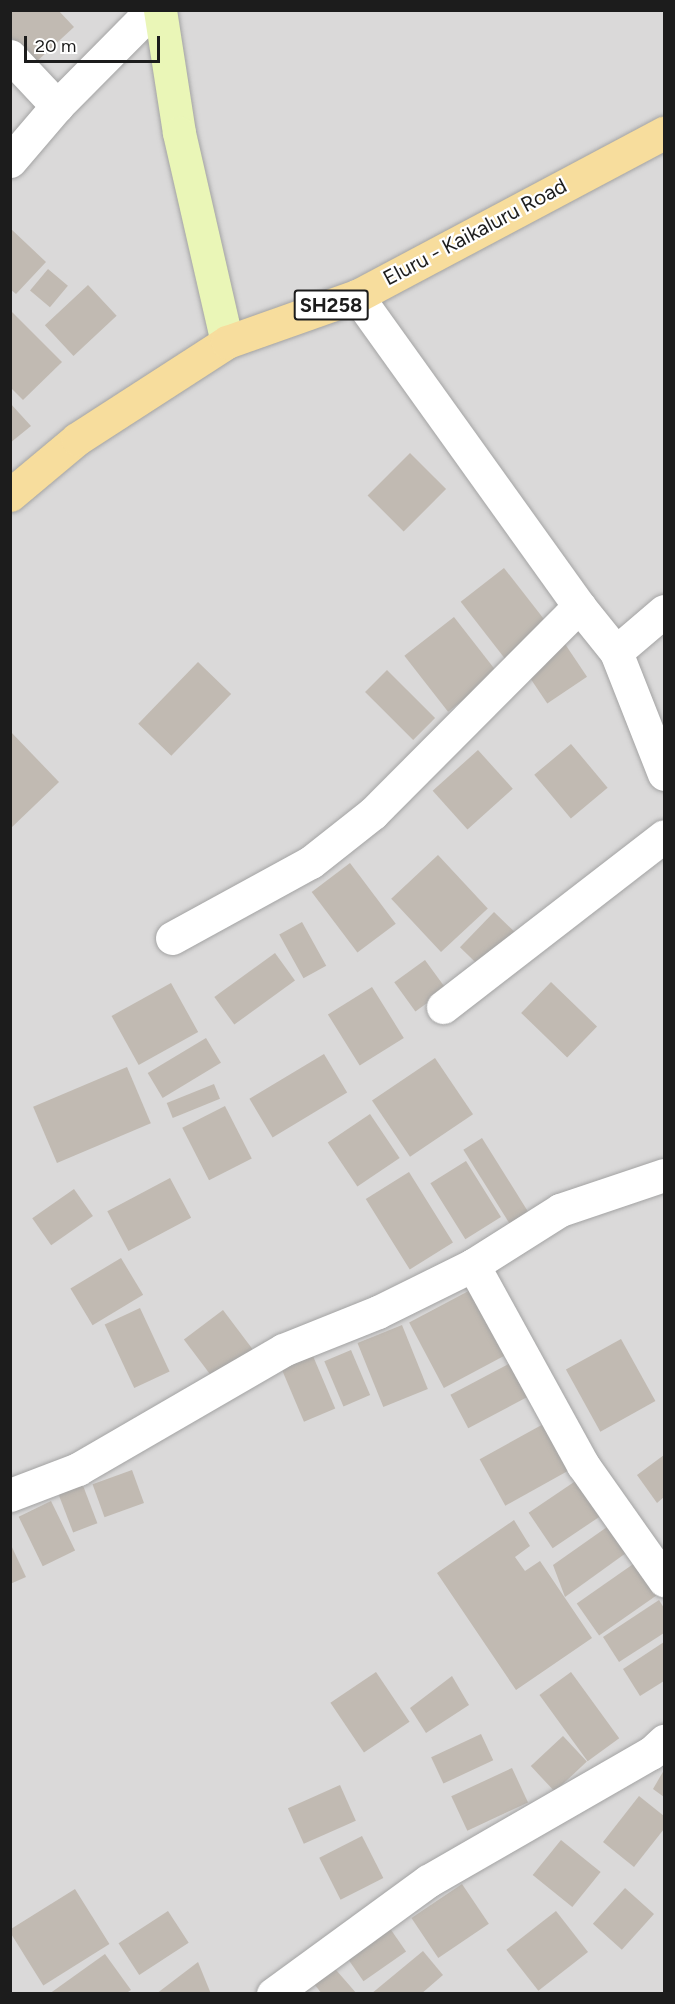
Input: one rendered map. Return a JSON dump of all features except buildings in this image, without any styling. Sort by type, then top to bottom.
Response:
[{"type":"main road","points":[[160,10],[179,133],[226,342]]},
{"type":"main road","name":"Eluru - Kaikaluru Road","points":[[10,495],[77,439],[226,342],[357,296],[664,133]]},
{"type":"street","points":[[10,161],[57,106],[152,10]]},
{"type":"street","points":[[10,56],[57,106]]},
{"type":"street","points":[[357,296],[579,606],[616,652],[664,774]]},
{"type":"street","points":[[172,938],[311,862],[373,813],[579,606]]},
{"type":"street","points":[[616,652],[664,610]]},
{"type":"street","points":[[443,1007],[664,836]]},
{"type":"street","points":[[10,1495],[78,1469],[283,1350],[378,1312],[473,1265],[560,1210],[664,1175]]},
{"type":"street","points":[[473,1265],[583,1465],[664,1580]]},
{"type":"street","points":[[273,1994],[428,1881],[651,1753],[664,1741]]},
{"type":"shaded area","points":[[11,11],[664,11],[664,1993],[11,1993]]}]
